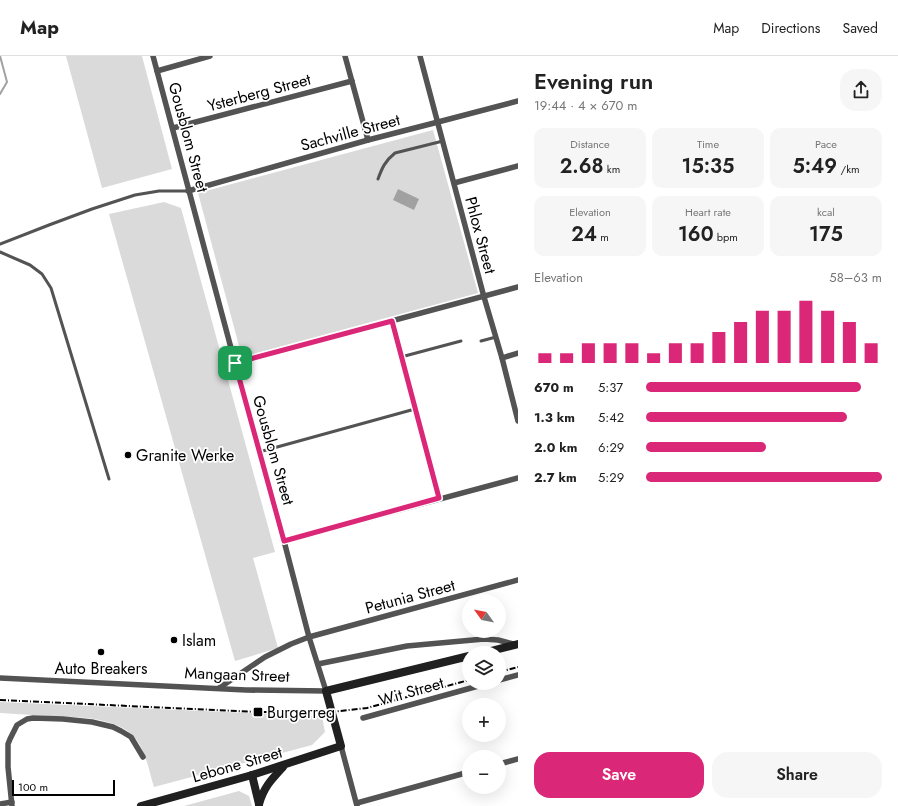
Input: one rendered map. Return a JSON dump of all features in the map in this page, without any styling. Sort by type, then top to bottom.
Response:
[{"type":"street","name":"Gousblom Street","points":[[153,56],[173,128],[188,191],[309,637],[341,746]]},
{"type":"street","points":[[157,71],[210,56]]},
{"type":"street","points":[[346,56],[368,140]]},
{"type":"street","name":"Phlox Street","points":[[420,56],[518,418]]},
{"type":"street","name":"Ysterberg Street","points":[[173,128],[352,81]]},
{"type":"street","name":"Sachville Street","points":[[188,191],[368,140],[518,101]]},
{"type":"street","points":[[454,183],[518,166]]},
{"type":"street","points":[[235,363],[518,287]]},
{"type":"street","points":[[502,358],[518,353]]},
{"type":"street","points":[[284,541],[439,498],[518,478]]},
{"type":"street","name":"Petunia Street","points":[[219,688],[265,657],[309,637],[518,580]]},
{"type":"street","points":[[318,664],[407,646],[484,639],[498,640],[516,645]]},
{"type":"street","points":[[506,647],[516,645]]},
{"type":"street","name":"Mangaan Street","points":[[0,678],[246,690],[326,691],[462,658]]},
{"type":"street","points":[[506,678],[518,675]]},
{"type":"street","name":"Wit Street","points":[[363,718],[464,690]]},
{"type":"street","points":[[0,804],[12,804],[8,767],[8,744],[17,725],[27,719],[63,719],[92,722],[113,727],[131,737],[143,757]]},
{"type":"street","points":[[341,746],[357,805],[462,774]]},
{"type":"street","name":"Lebone Street","points":[[141,806],[252,775],[341,746]]},
{"type":"street","points":[[506,762],[518,759]]},
{"type":"street","points":[[260,805],[269,782],[285,765]]},
{"type":"street","points":[[252,775],[260,805]]},
{"type":"lane","points":[[378,179],[385,163],[395,153],[443,141]]},
{"type":"lane","points":[[0,244],[135,195],[159,191],[188,191]]},
{"type":"lane","points":[[0,252],[30,265],[42,274],[52,288],[108,479]]},
{"type":"lane","points":[[392,321],[439,498]]},
{"type":"lane","points":[[481,341],[496,337]]},
{"type":"lane","points":[[402,357],[461,341]]},
{"type":"lane","points":[[259,452],[415,409]]},
{"type":"shaded area","points":[[66,56],[142,56],[172,169],[102,188]]},
{"type":"shaded area","points":[[433,130],[478,293],[242,357],[198,193]]},
{"type":"shaded area","points":[[398,189],[419,199],[414,210],[393,200]]},
{"type":"shaded area","points":[[164,202],[181,208],[275,552],[253,558],[278,648],[235,661],[109,214]]},
{"type":"shaded area","points":[[0,702],[322,716],[325,732],[312,745],[154,787],[145,756],[136,739],[128,731],[96,719],[0,713]]},
{"type":"shaded area","points":[[239,791],[249,796],[252,806],[184,806]]},
{"type":"waterway","points":[[0,56],[7,82],[0,94]]},
{"type":"railway","points":[[506,670],[518,667]]},
{"type":"railway","points":[[0,700],[258,712],[331,712],[367,708],[462,682]]},
{"type":"place","name":"Granite Werke","points":[[128,455]]},
{"type":"place","name":"Islam","points":[[174,640]]},
{"type":"place","name":"Auto Breakers","points":[[101,652]]},
{"type":"place","name":"Burgerreg","points":[[258,712]]},
{"type":"route","points":[[392,321],[439,498],[284,541],[235,363],[392,321]]}]
